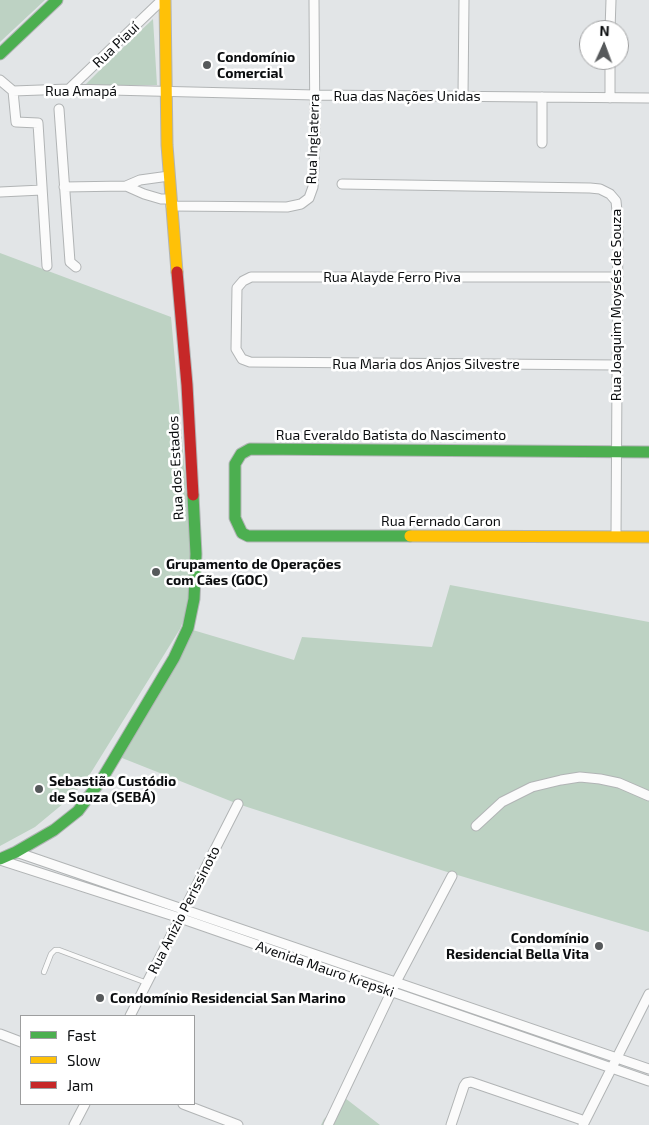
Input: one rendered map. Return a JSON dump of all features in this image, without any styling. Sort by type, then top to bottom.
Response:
[{"type":"street","points":[[0,54],[57,0]]},
{"type":"street","name":"Rua Piauí","points":[[69,89],[164,0]]},
{"type":"street","name":"Rua dos Estados","points":[[0,859],[54,830],[78,812],[124,744],[174,658],[188,628],[194,599],[196,554],[187,385],[170,202],[164,0]]},
{"type":"street","name":"Rua Inglaterra","points":[[170,202],[287,206],[301,204],[308,198],[313,187],[315,142],[314,0]]},
{"type":"street","points":[[463,96],[464,0]]},
{"type":"street","points":[[610,20],[611,0]]},
{"type":"street","points":[[610,70],[610,98]]},
{"type":"street","points":[[0,80],[13,91],[16,122],[38,123],[47,266]]},
{"type":"street","name":"Rua Amapá","points":[[13,91],[69,89],[166,92]]},
{"type":"street","name":"Rua das Nações Unidas","points":[[166,92],[649,98]]},
{"type":"street","points":[[542,97],[542,142]]},
{"type":"street","points":[[59,109],[70,262],[76,267]]},
{"type":"street","points":[[64,187],[126,186],[140,180],[169,176]]},
{"type":"street","name":"Rua Joaquim Moysés de Souza","points":[[342,184],[600,189],[610,194],[616,201],[618,221],[616,536]]},
{"type":"street","points":[[126,186],[170,202]]},
{"type":"street","points":[[0,192],[42,190]]},
{"type":"street","name":"Rua Alayde Ferro Piva","points":[[238,354],[236,349],[237,288],[242,281],[252,277],[618,277]]},
{"type":"street","name":"Rua Maria dos Anjos Silvestre","points":[[238,354],[242,359],[250,362],[617,365]]},
{"type":"street","name":"Rua Everaldo Batista do Nascimento","points":[[237,525],[235,518],[235,464],[241,454],[250,449],[649,452]]},
{"type":"street","name":"Rua Fernado Caron","points":[[237,525],[242,533],[248,536],[649,537]]},
{"type":"street","points":[[476,826],[502,802],[532,787],[561,780],[580,777],[600,779],[625,785],[649,796]]},
{"type":"street","name":"Rua Anízio Perissinoto","points":[[131,1015],[238,804]]},
{"type":"street","name":"Avenida Mauro Krepski","points":[[16,852],[649,1069]]},
{"type":"street","name":"Avenida Mauro Krepski","points":[[0,859],[180,918],[649,1081]]},
{"type":"street","points":[[328,1125],[391,992],[452,876]]},
{"type":"street","points":[[451,1125],[464,1086],[466,1083],[471,1082],[584,1123],[649,994]]},
{"type":"street","points":[[0,1034],[20,1042]]},
{"type":"street","points":[[74,1125],[84,1105]]},
{"type":"street","points":[[186,1105],[238,1125]]},
{"type":"lane","points":[[44,972],[51,954],[55,950],[59,950],[147,983]]},
{"type":"green space","points":[[0,0],[45,0],[0,42]]},
{"type":"green space","points":[[153,19],[157,85],[85,85],[107,63]]},
{"type":"green space","points":[[0,253],[171,317],[191,539],[191,581],[185,616],[180,629],[87,779],[70,798],[35,827],[0,846]]},
{"type":"green space","points":[[450,585],[649,622],[649,932],[444,871],[238,804],[117,756],[186,628],[294,660],[302,637],[432,647]]},
{"type":"green space","points":[[345,1098],[380,1125],[321,1125],[324,1119]]},
{"type":"traffic: fast","points":[[0,54],[57,0]]},
{"type":"traffic: fast","points":[[410,536],[248,536],[242,533],[235,518],[235,464],[241,454],[250,449],[649,452]]},
{"type":"traffic: fast","points":[[0,859],[54,830],[78,811],[102,779],[174,658],[188,628],[194,599],[196,554],[193,495]]},
{"type":"traffic: slow","points":[[165,0],[167,145],[177,272]]},
{"type":"traffic: slow","points":[[410,536],[649,537]]},
{"type":"traffic: jam","points":[[177,272],[187,385],[193,495]]},
{"type":"place","name":"Condomínio Comercial","points":[[207,65]]},
{"type":"place","name":"Grupamento de Operações com Cães (GOC)","points":[[156,572]]},
{"type":"place","name":"Sebastião Custódio de Souza (SEBÁ)","points":[[39,789]]},
{"type":"place","name":"Condomínio Residencial Bella Vita","points":[[599,946]]},
{"type":"place","name":"Condomínio Residencial San Marino","points":[[100,998]]}]
